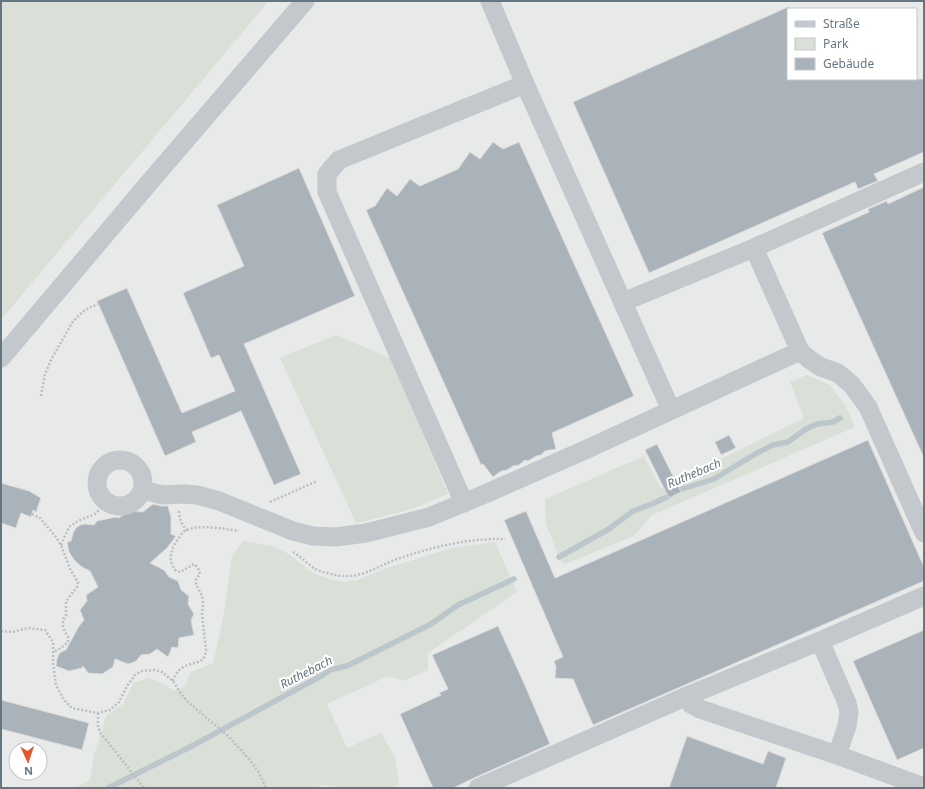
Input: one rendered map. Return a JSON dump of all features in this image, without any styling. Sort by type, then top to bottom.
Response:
[{"type":"lane","points":[[1,358],[305,1]]},
{"type":"lane","points":[[490,1],[525,84],[671,410]]},
{"type":"lane","points":[[464,503],[328,192],[326,174],[339,160],[525,84]]},
{"type":"lane","points":[[623,302],[754,248],[924,172]]},
{"type":"lane","points":[[754,248],[800,351],[809,360],[821,367],[838,373],[852,385],[868,407],[924,533]]},
{"type":"lane","points":[[142,490],[163,494],[197,495],[219,501],[293,531],[313,536],[336,538],[366,533],[429,517],[464,503],[585,450],[800,351]]},
{"type":"lane","points":[[126,460],[139,469],[142,475],[142,490],[132,503],[125,506],[117,506],[106,502],[98,493],[96,486],[97,478],[104,465],[111,461],[126,460]]},
{"type":"lane","points":[[478,788],[686,697],[924,596]]},
{"type":"lane","points":[[820,641],[850,712],[837,755]]},
{"type":"lane","points":[[686,697],[691,704],[700,710],[837,755],[924,787]]},
{"type":"path","points":[[41,396],[51,360],[72,324],[85,310],[98,304]]},
{"type":"path","points":[[246,512],[317,481]]},
{"type":"path","points":[[61,545],[69,527],[78,521],[95,514],[106,502]]},
{"type":"path","points":[[32,514],[40,518],[46,524],[61,545],[70,569],[78,582],[77,587],[66,601],[66,615],[63,620],[63,626],[68,637],[68,642],[53,652]]},
{"type":"path","points":[[173,681],[177,671],[183,666],[203,659],[206,656],[202,596],[196,584],[196,579],[200,574],[198,568],[194,564],[180,572],[176,571],[172,565],[170,557],[173,547],[184,532],[194,528],[215,527],[241,531]]},
{"type":"path","points":[[288,548],[316,569],[330,574],[344,576],[358,575],[416,552],[448,544],[489,538],[505,539]]},
{"type":"path","points":[[1,631],[12,632],[29,628],[45,630],[53,642],[53,663],[56,685],[64,700],[72,708],[98,713],[110,710],[119,702],[127,686],[135,676],[142,671],[154,670],[162,672],[173,681],[188,702],[229,737],[249,759],[258,771],[266,788]]},
{"type":"path","points":[[98,713],[98,727],[101,734],[144,788]]},
{"type":"shaded area","points":[[269,1],[924,1],[924,788],[1,788],[1,320]]},
{"type":"green space","points":[[1,1],[269,1],[1,320]]},
{"type":"green space","points":[[336,335],[392,359],[448,494],[409,510],[356,523],[280,358]]},
{"type":"green space","points":[[807,375],[830,385],[845,405],[855,427],[652,515],[634,536],[565,564],[560,561],[546,523],[545,499],[644,456],[661,489],[804,418],[790,382]]},
{"type":"green space","points":[[243,541],[272,546],[289,554],[313,573],[329,579],[344,582],[357,580],[384,569],[452,548],[495,542],[517,592],[428,653],[428,670],[403,681],[388,676],[327,704],[347,748],[381,733],[395,757],[399,785],[389,788],[341,788],[322,785],[316,788],[75,788],[90,780],[94,755],[106,716],[123,704],[134,683],[148,678],[160,682],[175,691],[185,686],[191,672],[213,663],[223,619],[232,555]]},
{"type":"building","points":[[788,7],[787,80],[924,79],[924,152],[874,174],[878,181],[858,189],[855,182],[649,273],[573,102]]},
{"type":"building","points":[[493,142],[503,149],[519,142],[634,396],[552,433],[556,449],[545,451],[541,455],[528,461],[525,460],[519,465],[501,471],[493,477],[483,464],[481,465],[366,210],[375,206],[387,188],[397,196],[410,179],[420,186],[458,169],[470,152],[480,159]]},
{"type":"building","points":[[299,168],[355,296],[244,344],[301,474],[274,485],[241,411],[192,432],[196,442],[165,456],[97,301],[127,288],[182,413],[235,391],[219,355],[211,358],[183,293],[244,266],[217,205]]},
{"type":"building","points":[[924,187],[924,458],[822,233],[869,212],[868,209],[887,201],[888,204]]},
{"type":"building","points":[[729,435],[736,448],[721,455],[715,442]]},
{"type":"building","points":[[868,440],[924,567],[924,581],[593,725],[573,679],[555,678],[556,667],[554,661],[563,657],[504,520],[526,511],[555,578]]},
{"type":"building","points":[[657,444],[681,492],[669,498],[645,450]]},
{"type":"building","points":[[1,483],[29,491],[41,498],[36,512],[33,510],[31,517],[21,513],[16,528],[1,523]]},
{"type":"building","points":[[153,504],[168,506],[171,517],[171,534],[176,536],[167,548],[150,563],[164,570],[169,577],[178,581],[181,590],[189,596],[188,604],[194,614],[191,620],[194,635],[179,638],[178,648],[172,647],[168,657],[157,649],[150,654],[141,655],[136,661],[128,664],[115,659],[113,667],[102,674],[88,673],[83,666],[82,668],[69,671],[56,666],[59,654],[66,650],[79,626],[84,620],[80,610],[87,601],[86,595],[98,587],[90,571],[75,561],[69,552],[67,542],[71,541],[73,533],[80,525],[94,525],[97,521],[116,517],[119,518],[130,511],[143,512]]},
{"type":"building","points":[[498,626],[550,744],[453,788],[433,788],[400,714],[441,695],[439,693],[448,689],[432,655]]},
{"type":"building","points":[[924,630],[924,748],[897,760],[853,661]]},
{"type":"building","points":[[1,700],[89,723],[82,750],[1,729]]},
{"type":"building","points":[[687,736],[763,764],[768,751],[786,758],[776,788],[669,788]]},
{"type":"waterway","name":"Ruthebach","points":[[559,557],[609,529],[633,511],[652,504],[676,491],[714,479],[757,453],[773,445],[788,442],[806,429],[817,424],[833,422],[840,418]]},
{"type":"waterway","name":"Ruthebach","points":[[108,788],[192,746],[330,670],[347,666],[431,624],[458,605],[514,579]]}]
